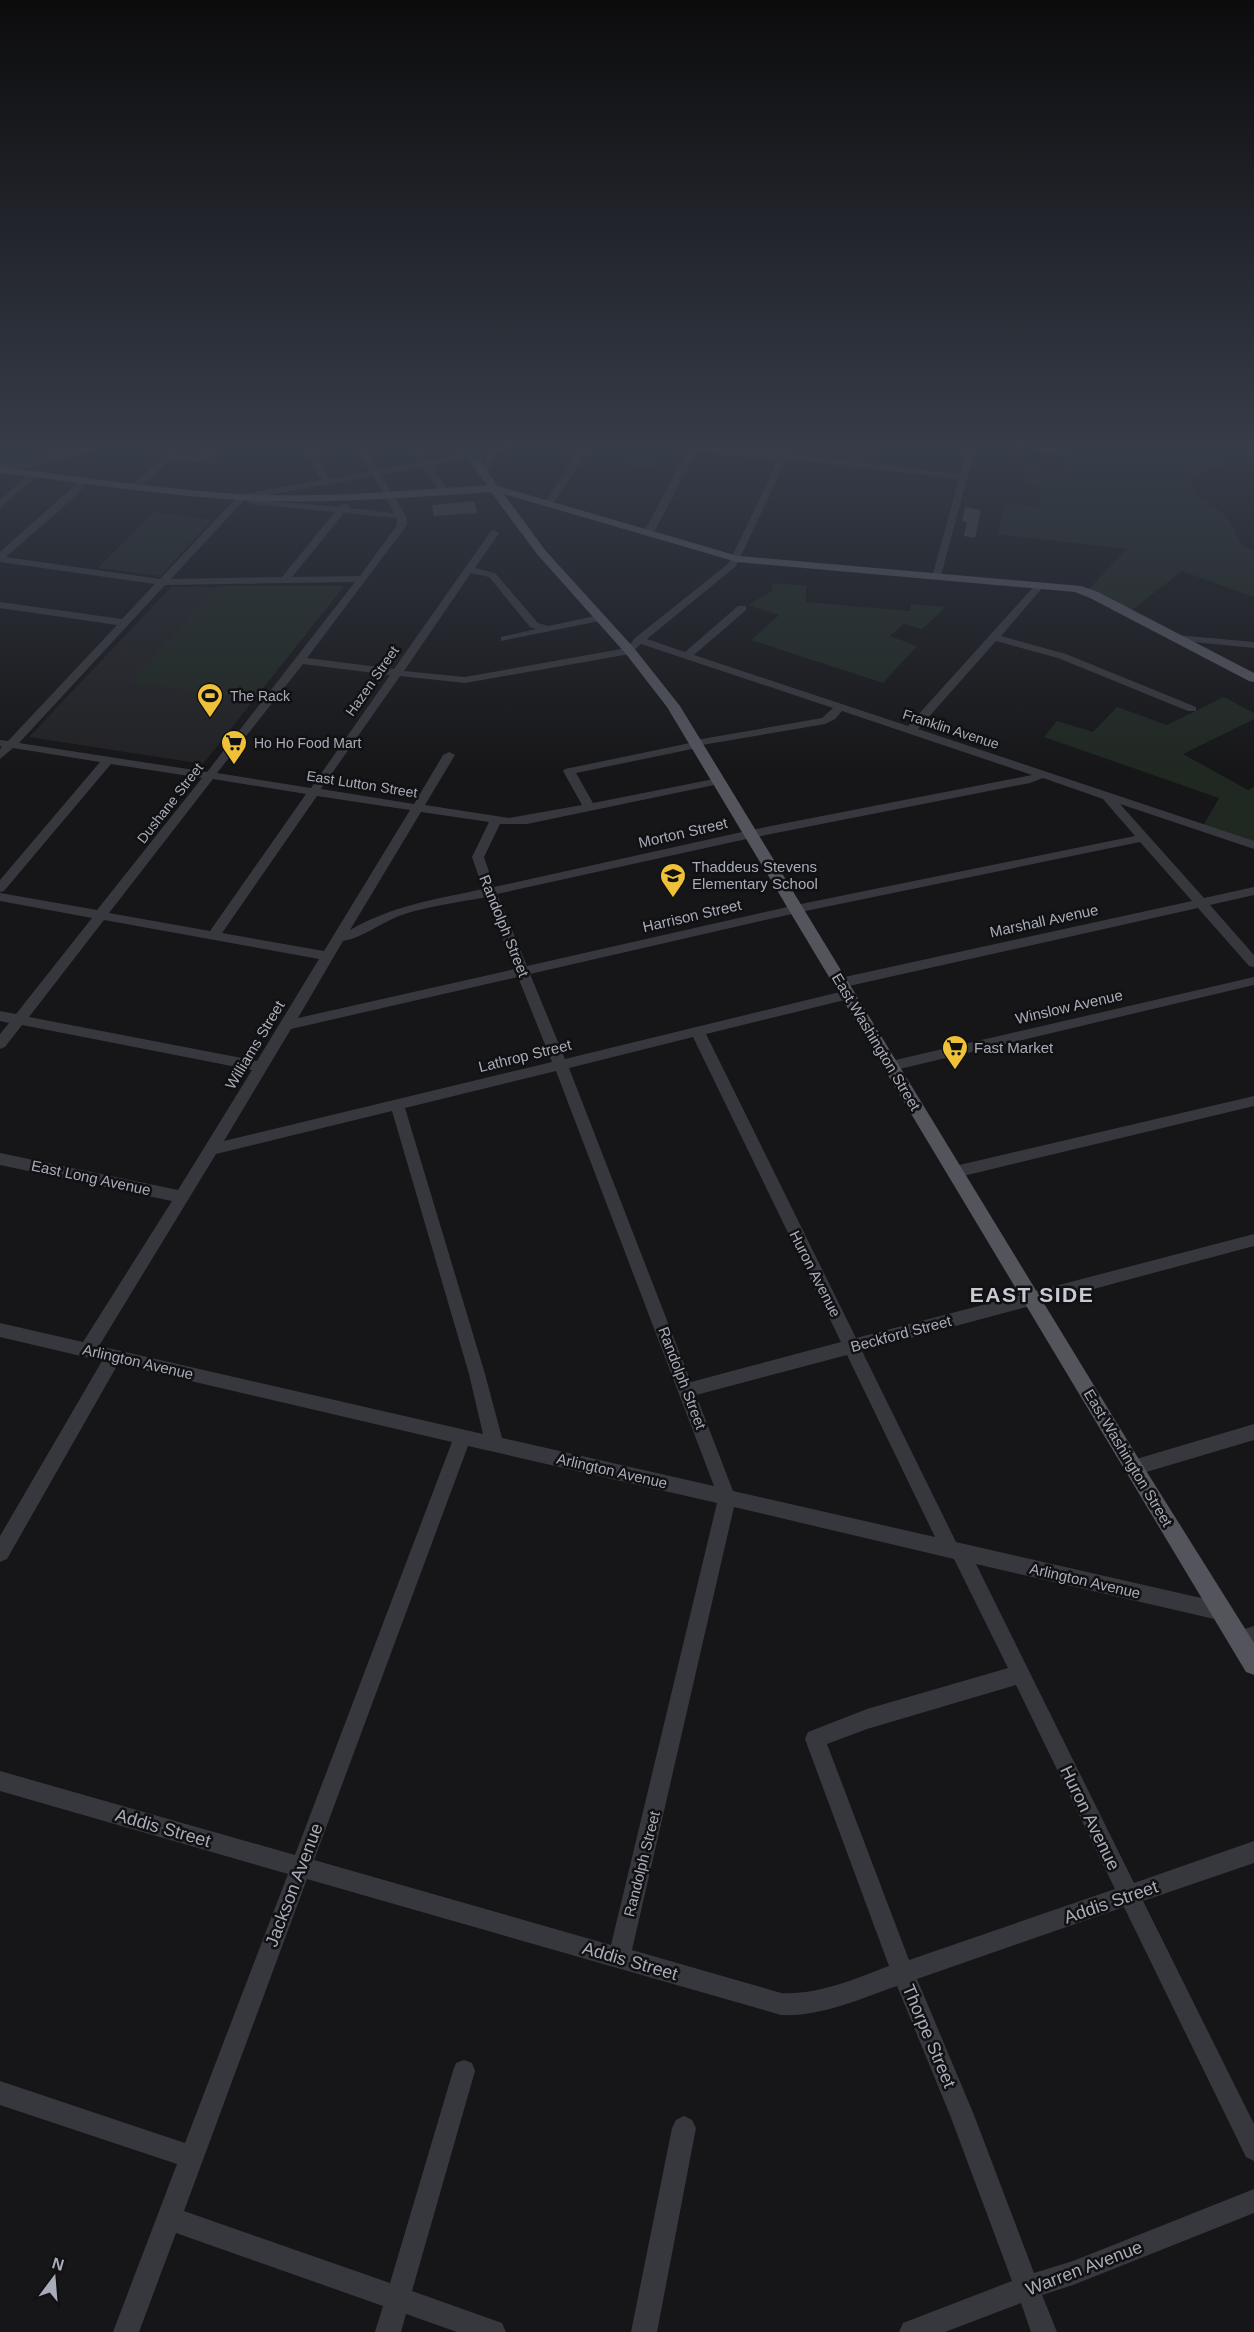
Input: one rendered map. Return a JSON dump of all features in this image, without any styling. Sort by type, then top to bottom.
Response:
[{"type":"main road","name":"East Washington Street","points":[[543,554],[612,632],[634,646],[664,692],[1133,1468],[1223,1612],[1247,1637],[1254,1664]]},
{"type":"main road","points":[[720,554],[737,559],[1040,585],[1086,592],[1254,678]]},
{"type":"street","points":[[0,756],[5,744],[125,623],[189,554]]},
{"type":"street","points":[[285,581],[307,554]]},
{"type":"street","name":"Dushane Street","points":[[0,1044],[211,776],[381,554]]},
{"type":"street","name":"Hazen Street","points":[[214,935],[479,554]]},
{"type":"street","points":[[300,660],[465,680],[634,646],[737,559],[739,554]]},
{"type":"street","points":[[938,577],[944,554]]},
{"type":"street","points":[[0,558],[163,582],[363,579]]},
{"type":"street","points":[[468,569],[492,575],[534,625],[546,629]]},
{"type":"street","points":[[910,731],[1040,585]]},
{"type":"street","points":[[0,605],[125,623]]},
{"type":"street","points":[[686,656],[742,608]]},
{"type":"street","points":[[505,639],[600,618]]},
{"type":"street","points":[[994,637],[1062,656],[1192,709]]},
{"type":"street","points":[[1177,638],[1254,645]]},
{"type":"street","name":"Franklin Avenue","points":[[634,646],[686,656],[1254,845]]},
{"type":"street","points":[[590,808],[569,771],[696,744],[825,721],[839,708]]},
{"type":"street","name":"East Lutton Street","points":[[5,744],[520,822],[719,781]]},
{"type":"street","name":"Williams Street","points":[[87,1350],[211,1150],[449,755]]},
{"type":"street","points":[[0,888],[110,759]]},
{"type":"street","name":"Morton Street","points":[[337,938],[350,936],[373,922],[398,912],[751,834],[1030,780],[1041,775]]},
{"type":"street","points":[[1108,797],[1254,963]]},
{"type":"street","name":"Randolph Street","points":[[496,820],[478,861],[560,1064],[727,1498],[619,1958]]},
{"type":"street","name":"Harrison Street","points":[[286,1025],[796,909],[1142,838]]},
{"type":"street","name":"Marshall Avenue","points":[[844,989],[1254,891]]},
{"type":"street","points":[[0,897],[327,956]]},
{"type":"street","name":"Winslow Avenue","points":[[891,1066],[1254,981]]},
{"type":"street","name":"Lathrop Street","points":[[211,1150],[697,1032],[844,989]]},
{"type":"street","points":[[0,1016],[261,1067]]},
{"type":"street","name":"Huron Avenue","points":[[697,1032],[727,1090],[775,1195],[1020,1674],[1254,2149]]},
{"type":"street","points":[[955,1172],[1254,1101]]},
{"type":"street","points":[[397,1105],[477,1374],[495,1445]]},
{"type":"street","name":"East Long Avenue","points":[[0,1159],[182,1197]]},
{"type":"street","name":"Beckford Street","points":[[686,1390],[1254,1240]]},
{"type":"street","name":"Arlington Avenue","points":[[2,1335],[87,1350],[1223,1612]]},
{"type":"street","points":[[0,1552],[113,1357]]},
{"type":"street","points":[[1133,1468],[1254,1432]]},
{"type":"street","name":"Jackson Avenue","points":[[126,2332],[463,1437]]},
{"type":"street","name":"Thorpe Street","points":[[1020,1674],[867,1719],[815,1739],[903,1973],[962,2115],[1044,2332]]},
{"type":"street","name":"Addis Street","points":[[0,1781],[781,2004],[799,2005],[818,2002],[1254,1852]]},
{"type":"street","points":[[388,2332],[464,2071]]},
{"type":"street","points":[[0,2094],[192,2157]]},
{"type":"street","points":[[644,2332],[684,2128]]},
{"type":"street","name":"Warren Avenue","points":[[912,2332],[1254,2201]]},
{"type":"street","points":[[168,2218],[493,2332]]},
{"type":"shaded area","points":[[112,554],[181,554],[160,576],[98,568]]},
{"type":"shaded area","points":[[1122,554],[1254,554],[1254,597],[1182,571],[1128,613],[1086,592]]},
{"type":"shaded area","points":[[773,583],[806,586],[806,602],[910,611],[911,604],[946,607],[922,629],[904,624],[890,636],[917,646],[883,683],[751,640],[779,615],[748,605],[772,591]]},
{"type":"shaded area","points":[[218,586],[344,586],[254,699],[131,682]]},
{"type":"shaded area","points":[[344,586],[203,764],[29,737],[171,587]]},
{"type":"shaded area","points":[[1224,697],[1254,713],[1254,719],[1183,754],[1248,790],[1254,787],[1254,845],[1202,828],[1219,798],[1044,737],[1057,721],[1093,732],[1117,707],[1167,725]]},
{"type":"place","name":"The Rack","points":[[210,719]]},
{"type":"place","name":"Ho Ho Food Mart","points":[[234,766]]},
{"type":"place","name":"Thaddeus Stevens Elementary School","points":[[673,899]]},
{"type":"place","name":"Fast Market","points":[[955,1071]]},
{"type":"district","name":"EAST SIDE","points":[[1032,1295]]}]
